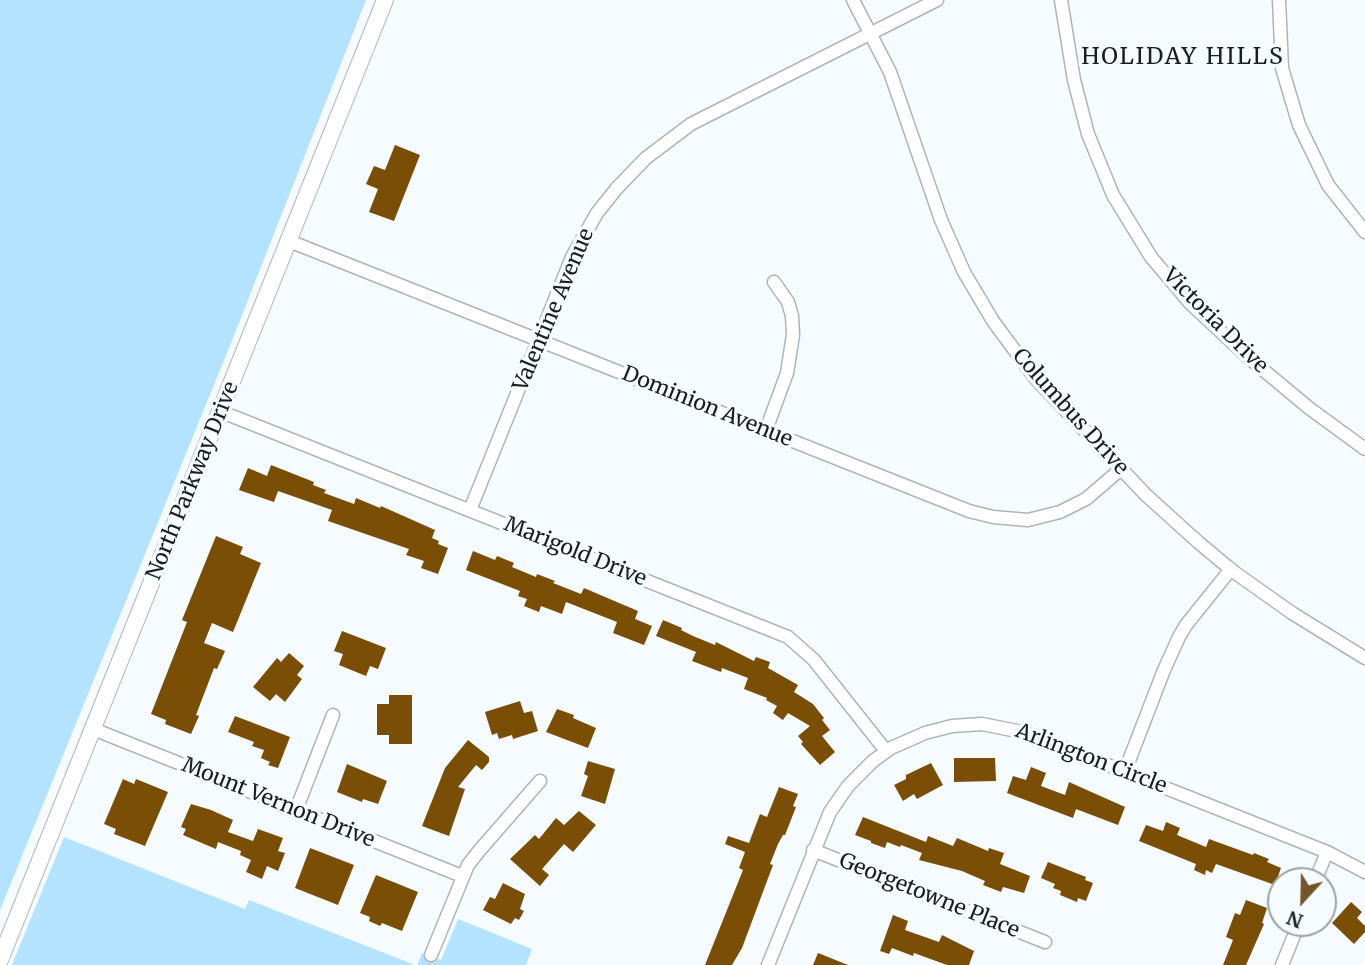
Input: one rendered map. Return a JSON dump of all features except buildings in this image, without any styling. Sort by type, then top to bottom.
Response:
[{"type":"main road","name":"North Parkway Drive","points":[[0,960],[385,0]]},
{"type":"street","name":"Columbus Drive","points":[[853,0],[899,95],[941,220],[972,287],[1035,378],[1173,520],[1231,569],[1292,613],[1365,658]]},
{"type":"street","name":"Valentine Avenue","points":[[470,510],[563,278],[582,239],[607,199],[646,158],[691,124],[937,0]]},
{"type":"street","name":"Victoria Drive","points":[[1061,0],[1074,80],[1088,134],[1113,195],[1151,257],[1189,302],[1249,358],[1309,408],[1365,449]]},
{"type":"street","points":[[1279,0],[1282,68],[1299,125],[1328,185],[1365,232]]},
{"type":"street","name":"Dominion Avenue","points":[[289,241],[970,511],[1006,519],[1040,518],[1086,499],[1121,469]]},
{"type":"street","points":[[766,430],[787,373],[793,335],[788,302],[774,282]]},
{"type":"street","name":"Marigold Drive","points":[[222,411],[796,642],[814,660],[886,751]]},
{"type":"street","points":[[1125,771],[1179,637],[1231,569]]},
{"type":"street","points":[[296,810],[333,715]]},
{"type":"street","name":"Arlington Circle","points":[[768,965],[813,850],[830,812],[843,793],[863,769],[886,751],[913,737],[938,729],[982,724],[1027,733],[1327,852],[1365,872]]},
{"type":"street","name":"Mount Vernon Drive","points":[[93,729],[462,876]]},
{"type":"street","points":[[431,955],[462,876],[479,850],[540,781]]},
{"type":"street","name":"Georgetowne Place","points":[[813,850],[1045,942]]},
{"type":"street","points":[[1321,867],[1327,852]]},
{"type":"street","points":[[1282,965],[1293,937]]},
{"type":"shaded area","points":[[0,0],[366,0],[231,343],[0,910]]},
{"type":"shaded area","points":[[64,837],[245,909],[249,900],[415,965],[12,965]]},
{"type":"shaded area","points":[[458,919],[532,949],[526,965],[417,965],[422,953],[441,960]]},
{"type":"district","name":"HOLIDAY HILLS","points":[[1183,57]]}]
